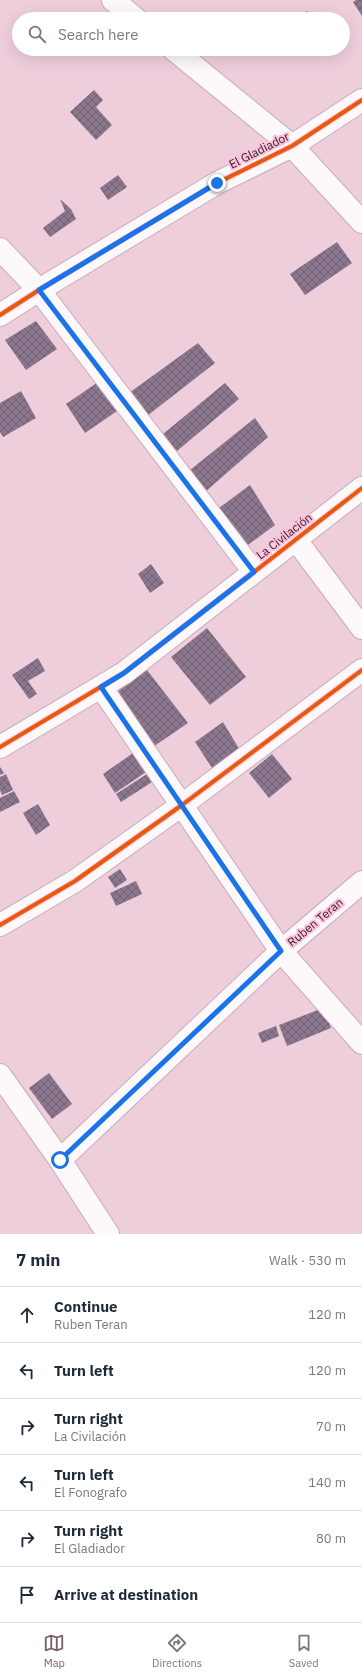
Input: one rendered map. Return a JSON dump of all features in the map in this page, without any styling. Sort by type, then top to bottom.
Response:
[{"type":"street","points":[[113,0],[128,12]]},
{"type":"street","points":[[182,56],[292,146],[362,222]]},
{"type":"street","name":"El Gladiador","points":[[0,315],[217,183],[292,146],[362,100]]},
{"type":"street","points":[[0,249],[39,290],[254,572]]},
{"type":"street","name":"La Civilación","points":[[0,747],[124,673],[362,488]]},
{"type":"street","points":[[296,540],[362,628]]},
{"type":"street","points":[[0,925],[75,881],[182,805],[362,670]]},
{"type":"street","points":[[101,687],[281,951],[362,1043]]},
{"type":"street","name":"Ruben Teran","points":[[60,1160],[281,951],[362,882]]},
{"type":"street","points":[[0,1075],[60,1160],[108,1234]]},
{"type":"building","points":[[356,0],[362,0],[362,16],[353,2]]},
{"type":"building","points":[[94,90],[103,100],[96,107],[112,125],[96,140],[70,112]]},
{"type":"building","points":[[118,175],[127,187],[108,200],[100,188]]},
{"type":"building","points":[[60,199],[71,209],[76,219],[50,237],[43,228],[65,211]]},
{"type":"building","points":[[337,242],[352,263],[305,295],[290,274]]},
{"type":"building","points":[[36,321],[57,349],[26,370],[5,340]]},
{"type":"building","points":[[198,343],[215,363],[147,416],[129,393]]},
{"type":"building","points":[[101,380],[120,409],[85,433],[66,404]]},
{"type":"building","points":[[225,383],[239,399],[177,451],[163,434]]},
{"type":"building","points":[[21,391],[36,418],[3,437],[0,432],[0,403]]},
{"type":"building","points":[[255,418],[268,437],[205,492],[190,470]]},
{"type":"building","points":[[250,485],[275,525],[245,547],[219,508]]},
{"type":"building","points":[[151,564],[164,583],[150,593],[138,574]]},
{"type":"building","points":[[207,628],[246,677],[210,705],[171,657]]},
{"type":"building","points":[[38,658],[45,671],[28,681],[37,694],[29,699],[12,675]]},
{"type":"building","points":[[147,670],[188,723],[150,749],[113,695]]},
{"type":"building","points":[[223,722],[241,752],[216,774],[195,742]]},
{"type":"building","points":[[133,753],[146,772],[115,793],[103,774]]},
{"type":"building","points":[[272,754],[292,779],[269,798],[249,773]]},
{"type":"building","points":[[0,767],[4,773],[0,775]]},
{"type":"building","points":[[6,774],[13,790],[2,795],[0,790],[0,777]]},
{"type":"building","points":[[147,774],[152,782],[121,802],[116,794]]},
{"type":"building","points":[[14,791],[20,802],[0,812],[0,798]]},
{"type":"building","points":[[38,804],[50,825],[36,835],[23,813]]},
{"type":"building","points":[[120,869],[127,880],[115,888],[108,877]]},
{"type":"building","points":[[136,881],[142,894],[116,906],[110,893]]},
{"type":"building","points":[[323,1008],[331,1028],[287,1046],[279,1025]]},
{"type":"building","points":[[276,1026],[279,1036],[262,1043],[258,1033]]},
{"type":"building","points":[[49,1073],[72,1104],[52,1119],[29,1088]]},
{"type":"cycle path","points":[[0,315],[217,183],[292,146],[362,100]]},
{"type":"cycle path","points":[[0,747],[124,673],[362,488]]},
{"type":"cycle path","points":[[0,925],[75,881],[182,805],[362,670]]},
{"type":"route","points":[[60,1160],[281,951],[101,687],[124,673],[254,572],[39,290],[217,183]]}]
